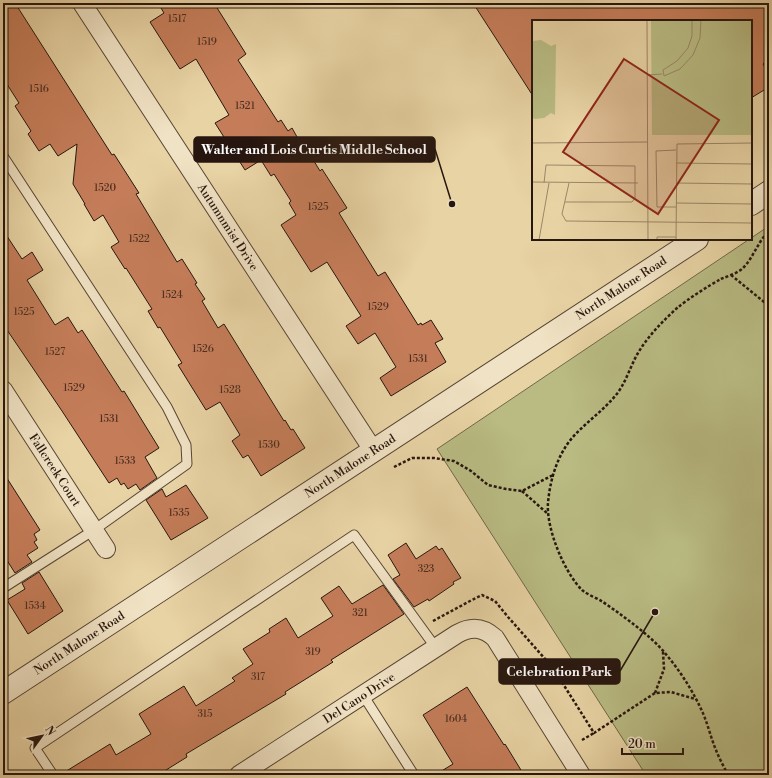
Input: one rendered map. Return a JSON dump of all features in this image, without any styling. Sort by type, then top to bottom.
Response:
[{"type":"street","name":"Autumnmist Drive","points":[[82,3],[373,450]]},
{"type":"street","name":"North Malone Road","points":[[3,693],[695,240]]},
{"type":"street","name":"Fallcreek Court","points":[[3,390],[106,549]]},
{"type":"street","name":"Del Cano Drive","points":[[245,774],[363,694],[464,630],[472,628],[489,632],[495,638],[581,775]]},
{"type":"lane","points":[[3,156],[167,407],[186,445],[187,464],[94,530],[3,588]]},
{"type":"lane","points":[[53,775],[35,748],[354,535],[436,648]]},
{"type":"lane","points":[[363,694],[414,775]]},
{"type":"path","points":[[728,775],[716,752],[701,708],[689,686],[663,652],[650,637],[603,602],[583,590],[567,568],[559,552],[550,522],[548,504],[553,474],[557,462],[571,439],[608,404],[619,390],[627,377],[637,354],[655,330],[679,307],[721,280],[742,269],[754,254],[763,236],[769,231]]},
{"type":"path","points":[[731,275],[769,306]]},
{"type":"path","points":[[394,467],[412,458],[434,458],[454,462],[471,471],[488,485],[522,491],[549,515]]},
{"type":"path","points":[[522,491],[553,474]]},
{"type":"path","points":[[430,623],[482,595],[495,601],[508,618],[553,668],[594,733],[655,693],[671,692],[696,699]]},
{"type":"path","points":[[655,693],[664,669],[663,652]]},
{"type":"green space","points":[[769,226],[769,775],[646,775],[437,449],[748,240],[752,240],[752,237]]},
{"type":"building","points":[[15,3],[112,155],[114,154],[139,193],[136,194],[177,262],[182,259],[197,283],[195,284],[205,299],[202,301],[218,328],[224,324],[284,421],[285,420],[291,430],[293,429],[305,448],[261,476],[248,455],[243,458],[232,441],[240,435],[220,402],[206,410],[178,365],[182,363],[160,327],[158,328],[148,311],[152,309],[111,247],[119,242],[103,215],[94,221],[84,204],[73,184],[77,144],[58,156],[50,144],[39,151],[28,134],[31,131],[15,106],[19,103],[3,78],[3,11]]},
{"type":"building","points":[[158,3],[214,3],[246,54],[238,60],[278,122],[281,120],[288,131],[292,128],[320,171],[322,169],[347,208],[339,213],[378,276],[385,272],[418,325],[421,323],[422,325],[431,320],[443,339],[435,343],[446,362],[391,396],[380,378],[396,367],[375,333],[358,344],[346,326],[361,316],[327,262],[311,272],[281,225],[296,215],[289,203],[291,201],[274,174],[271,176],[261,160],[245,170],[215,123],[229,115],[196,59],[180,69],[150,22],[164,13]]},
{"type":"building","points":[[473,3],[769,3],[769,60],[763,64],[769,74],[769,87],[752,97],[752,20],[532,20],[532,94]]},
{"type":"building","points":[[3,230],[22,259],[32,252],[43,270],[27,280],[55,325],[68,317],[78,333],[82,330],[122,392],[124,391],[159,448],[145,457],[157,478],[140,490],[136,484],[128,489],[124,483],[121,485],[117,478],[109,483],[3,324]]},
{"type":"building","points":[[3,472],[40,530],[34,534],[37,540],[34,542],[38,548],[27,555],[32,562],[15,573],[3,554]]},
{"type":"building","points":[[186,485],[208,518],[171,540],[146,500],[162,489],[166,497]]},
{"type":"building","points":[[406,543],[416,559],[436,546],[439,550],[442,548],[461,578],[453,582],[454,584],[429,601],[428,599],[414,607],[393,579],[400,575],[388,555]]},
{"type":"building","points":[[39,572],[63,611],[28,634],[7,600],[25,589],[22,583]]},
{"type":"building","points":[[383,585],[404,614],[331,660],[333,662],[285,692],[286,694],[186,754],[187,757],[158,775],[60,775],[110,744],[116,755],[151,734],[139,714],[184,686],[196,706],[235,681],[232,678],[253,664],[243,649],[270,632],[269,629],[286,618],[298,638],[333,616],[321,598],[339,586],[352,604]]},
{"type":"building","points":[[467,687],[524,775],[435,775],[453,764],[423,715]]},
{"type":"place","name":"Walter and Lois Curtis Middle School","points":[[452,204]]},
{"type":"place","name":"Celebration Park","points":[[655,612]]}]
